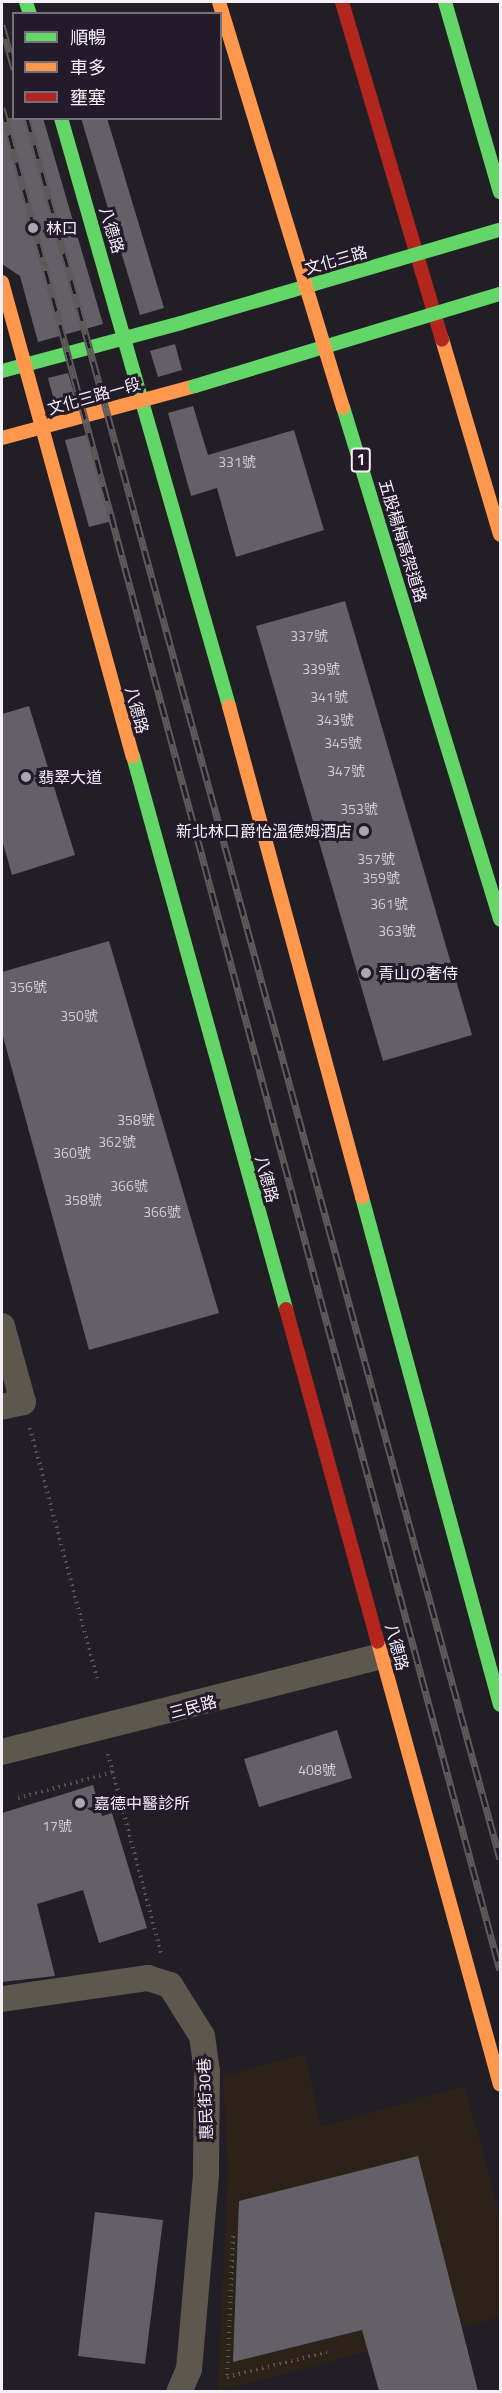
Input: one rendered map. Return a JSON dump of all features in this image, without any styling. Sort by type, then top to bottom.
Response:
[{"type":"main road","name":"五股楊梅高架道路","points":[[219,2],[501,919]]},
{"type":"main road","points":[[342,2],[501,535]]},
{"type":"main road","points":[[445,2],[501,192]]},
{"type":"main road","name":"八德路","points":[[63,120],[145,398],[501,1705]]},
{"type":"main road","name":"文化三路","points":[[127,335],[181,323],[501,230]]},
{"type":"main road","name":"八德路","points":[[2,282],[501,2084]]},
{"type":"main road","name":"文化三路一段","points":[[2,438],[195,386],[501,294]]},
{"type":"main road","points":[[2,371],[127,335]]},
{"type":"street","points":[[2,1326],[12,1404]]},
{"type":"street","name":"三民路","points":[[2,1752],[382,1656]]},
{"type":"street","points":[[2,1998],[148,1978],[170,1985]]},
{"type":"street","name":"惠民街30巷","points":[[170,1985],[202,2036],[207,2071],[206,2187],[189,2369],[179,2391]]},
{"type":"path","points":[[12,1404],[97,1678]]},
{"type":"path","points":[[107,1750],[170,1985]]},
{"type":"path","points":[[18,1798],[113,1772]]},
{"type":"path","points":[[233,2225],[227,2377],[327,2352]]},
{"type":"shaded area","points":[[305,2054],[321,2127],[465,2086],[500,2217],[500,2317],[218,2391],[228,2169],[223,2076]]},
{"type":"building","points":[[2,118],[44,120],[103,324],[38,342],[20,276],[2,264]]},
{"type":"building","points":[[82,120],[108,120],[164,308],[140,315]]},
{"type":"building","points":[[175,344],[182,370],[158,377],[150,351]]},
{"type":"building","points":[[68,373],[76,399],[55,404],[48,378]]},
{"type":"building","points":[[193,406],[208,455],[294,430],[324,530],[236,557],[217,488],[191,496],[168,413]]},
{"type":"building","points":[[86,435],[112,521],[89,527],[65,440]]},
{"type":"building","name":"新北林口爵怡溫德姆酒店","points":[[345,601],[472,1035],[383,1061],[256,626]]},
{"type":"building","name":"翡翠大道","points":[[29,706],[75,855],[12,875],[2,840],[2,714]]},
{"type":"building","points":[[109,941],[219,1313],[89,1350],[2,1033],[2,972]]},
{"type":"building","points":[[337,1730],[352,1778],[259,1807],[244,1759]]},
{"type":"building","points":[[93,1785],[102,1816],[112,1813],[147,1928],[99,1943],[83,1890],[37,1904],[55,1976],[2,1982],[2,1813]]},
{"type":"building","points":[[418,2156],[478,2391],[379,2391],[362,2330],[233,2362],[239,2201]]},
{"type":"building","points":[[95,2212],[163,2220],[145,2364],[78,2356]]},
{"type":"railway","points":[[2,25],[12,62]]},
{"type":"railway","points":[[2,108],[500,1970]]},
{"type":"railway","points":[[28,120],[500,1859]]},
{"type":"traffic: fast","points":[[26,2],[29,12]]},
{"type":"traffic: fast","points":[[445,2],[500,192]]},
{"type":"traffic: fast","points":[[62,120],[229,706]]},
{"type":"traffic: fast","points":[[181,323],[500,230]]},
{"type":"traffic: fast","points":[[195,386],[500,294]]},
{"type":"traffic: fast","points":[[2,371],[181,323]]},
{"type":"traffic: fast","points":[[343,407],[500,919]]},
{"type":"traffic: fast","points":[[133,756],[286,1309]]},
{"type":"traffic: fast","points":[[362,1197],[500,1705]]},
{"type":"traffic: slow","points":[[219,2],[343,407]]},
{"type":"traffic: slow","points":[[2,282],[133,756]]},
{"type":"traffic: slow","points":[[442,339],[500,535]]},
{"type":"traffic: slow","points":[[2,438],[195,386]]},
{"type":"traffic: slow","points":[[229,706],[362,1197]]},
{"type":"traffic: slow","points":[[378,1642],[500,2084]]},
{"type":"traffic: jam","points":[[342,2],[442,339]]},
{"type":"traffic: jam","points":[[286,1309],[378,1642]]},
{"type":"place","name":"林口","points":[[33,228]]},
{"type":"place","name":"翡翠大道","points":[[26,777]]},
{"type":"place","name":"新北林口爵怡溫德姆酒店","points":[[364,831]]},
{"type":"place","name":"青山の奢侍","points":[[366,973]]},
{"type":"place","name":"嘉德中醫診所","points":[[80,1803]]}]
